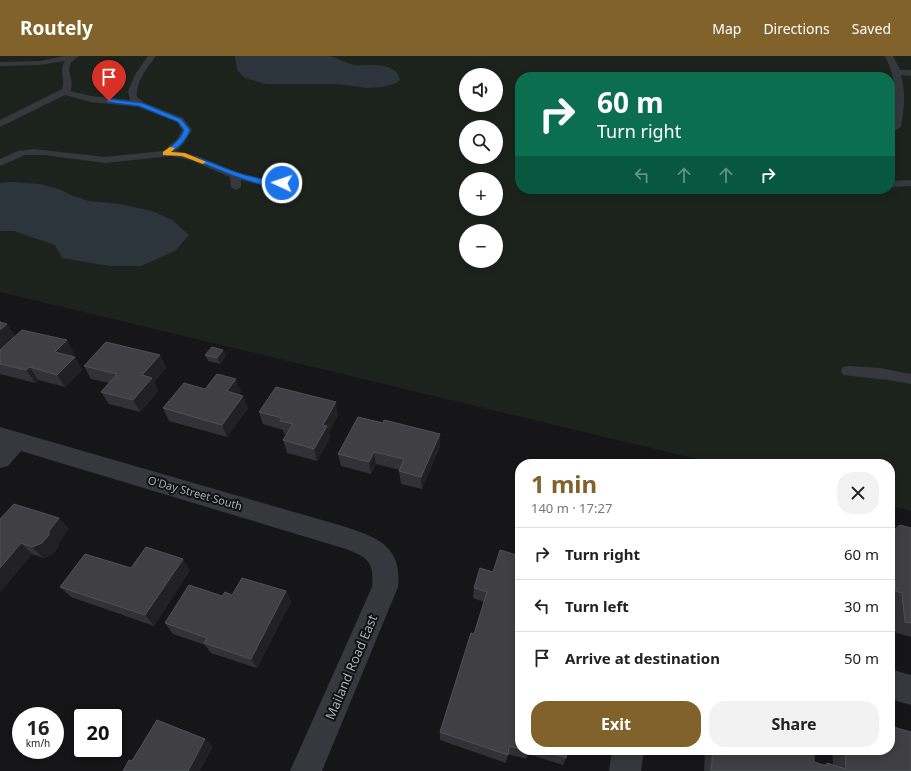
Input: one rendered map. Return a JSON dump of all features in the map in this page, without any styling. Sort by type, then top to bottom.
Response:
[{"type":"street","points":[[0,458],[9,438]]},
{"type":"street","name":"O'Day Street South","points":[[9,438],[346,538],[372,548],[384,562]]},
{"type":"street","name":"Mailand Road East","points":[[306,771],[382,596],[387,574],[384,562]]},
{"type":"street","points":[[895,685],[911,690]]},
{"type":"street","points":[[626,771],[628,755]]},
{"type":"lane","points":[[152,56],[140,73],[132,94],[136,102],[180,120],[187,130],[184,137],[178,144],[165,154]]},
{"type":"lane","points":[[889,56],[897,72],[901,98],[896,128]]},
{"type":"lane","points":[[0,64],[40,63],[74,57]]},
{"type":"lane","points":[[0,124],[64,92],[69,88],[64,75],[65,67],[74,57]]},
{"type":"lane","points":[[897,72],[911,73]]},
{"type":"lane","points":[[64,92],[109,101],[140,104]]},
{"type":"lane","points":[[109,101],[132,94]]},
{"type":"lane","points":[[900,107],[911,111]]},
{"type":"lane","points":[[0,163],[10,157],[26,152],[106,160],[165,154],[183,155],[236,175],[266,183],[282,183]]},
{"type":"lane","points":[[236,175],[236,187]]},
{"type":"lane","points":[[895,184],[911,183]]},
{"type":"lane","points":[[848,371],[876,372],[911,379]]},
{"type":"shaded area","points":[[0,56],[911,56],[911,511],[895,507],[895,459],[697,459],[0,292]]},
{"type":"shaded area","points":[[235,56],[328,56],[354,65],[388,67],[398,74],[400,80],[396,83],[383,87],[367,88],[338,84],[266,84],[245,78],[237,70]]},
{"type":"shaded area","points":[[12,182],[40,184],[59,189],[73,196],[89,201],[120,204],[152,211],[172,220],[189,235],[175,251],[141,266],[109,266],[62,258],[55,245],[14,231],[0,231],[0,183]]},
{"type":"building","points":[[0,322],[7,324],[0,330]]},
{"type":"building","points":[[22,330],[67,340],[55,352],[75,357],[57,375],[30,367],[26,370],[0,364],[0,350]]},
{"type":"building","points":[[106,342],[160,355],[142,375],[152,378],[133,400],[101,392],[117,374],[84,366]]},
{"type":"building","points":[[212,347],[223,350],[217,358],[205,355]]},
{"type":"building","points":[[217,374],[236,379],[227,391],[243,396],[222,425],[163,408],[184,383],[205,389]]},
{"type":"building","points":[[276,387],[336,402],[323,425],[327,426],[314,449],[283,440],[293,424],[280,421],[282,418],[259,412]]},
{"type":"building","points":[[358,417],[383,423],[384,420],[440,434],[421,477],[399,471],[404,459],[374,452],[369,462],[338,454]]},
{"type":"building","points":[[14,504],[59,518],[49,531],[49,535],[42,543],[32,547],[21,543],[0,568],[0,519]]},
{"type":"building","points":[[900,525],[911,528],[911,623],[905,622],[902,593],[896,591],[895,529]]},
{"type":"building","points":[[146,547],[183,559],[145,615],[60,587],[85,554],[131,568]]},
{"type":"building","points":[[500,550],[515,554],[515,748],[509,746],[508,755],[440,732],[471,633],[474,634],[487,592],[474,588],[480,568],[493,572]]},
{"type":"building","points":[[242,578],[286,591],[251,659],[204,643],[207,638],[165,623],[189,585],[222,596],[225,592],[232,595]]},
{"type":"building","points":[[157,720],[205,739],[188,771],[123,771],[129,760],[132,761]]},
{"type":"building","points":[[895,727],[911,732],[911,771],[711,771],[713,755],[814,755],[814,762],[827,766],[827,763],[846,769],[845,755],[895,755]]},
{"type":"building","points":[[557,755],[567,755],[566,758]]},
{"type":"slow traffic","points":[[172,148],[165,154],[183,155],[203,162]]},
{"type":"route","points":[[109,101],[140,104],[180,120],[187,130],[184,137],[178,144],[165,154],[183,155],[236,175],[266,183],[282,183]]}]
